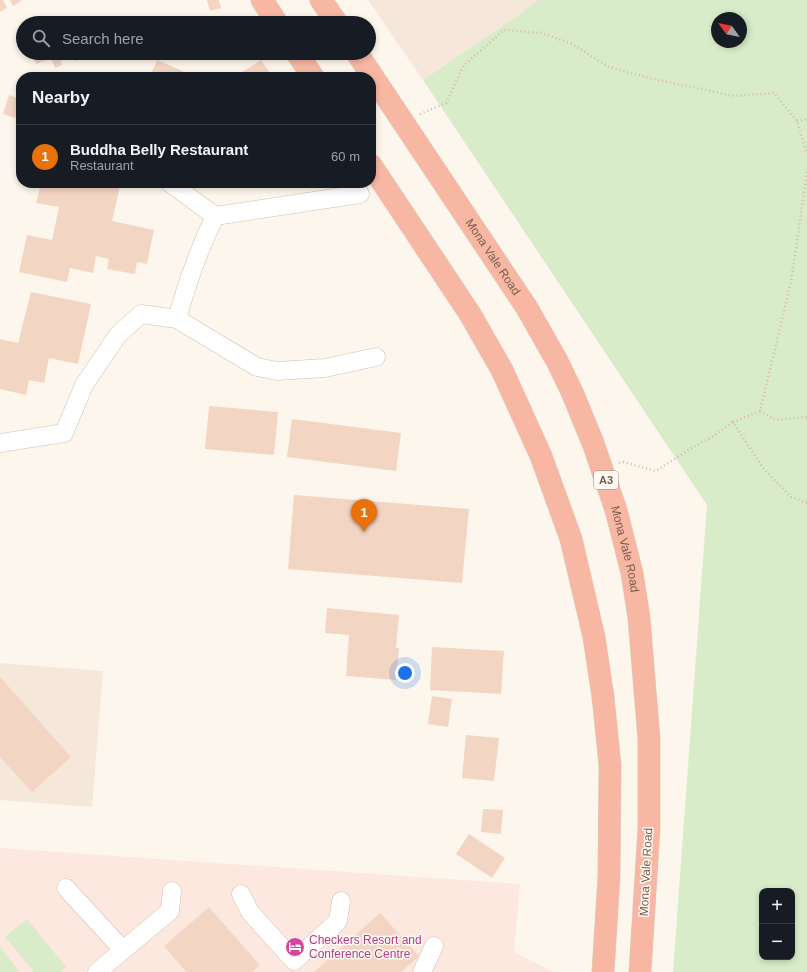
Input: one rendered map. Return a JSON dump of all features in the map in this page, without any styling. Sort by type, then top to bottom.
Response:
[{"type":"highway","points":[[262,0],[272,16]]},
{"type":"highway","points":[[321,0],[332,16]]},
{"type":"highway","points":[[302,60],[310,72]]},
{"type":"highway","name":"Mona Vale Road","points":[[362,60],[370,72]]},
{"type":"highway","name":"Mona Vale Road","points":[[376,82],[527,308],[557,361],[572,392],[593,443],[616,510],[632,573],[639,618],[649,739],[649,828],[640,972]]},
{"type":"highway","points":[[376,173],[470,314],[502,370],[541,456],[571,539],[594,637],[603,697],[610,765],[609,876],[603,972]]},
{"type":"lane","points":[[177,188],[215,216],[360,194]]},
{"type":"lane","points":[[177,319],[191,272],[215,216]]},
{"type":"lane","points":[[0,443],[64,434],[84,385],[118,335],[141,314],[177,319],[257,367],[277,371],[325,368],[376,357]]},
{"type":"lane","points":[[66,888],[123,950]]},
{"type":"lane","points":[[97,972],[170,911],[172,891]]},
{"type":"lane","points":[[241,894],[250,912],[294,961],[338,921],[341,901]]},
{"type":"lane","points":[[422,972],[434,946]]},
{"type":"path","points":[[403,122],[446,103],[464,65],[504,30],[542,33],[572,44],[609,67],[649,78],[734,96],[774,93],[797,121],[807,154]]},
{"type":"path","points":[[797,121],[807,119]]},
{"type":"path","points":[[760,411],[791,282],[807,172]]},
{"type":"path","points":[[601,467],[623,462],[656,471],[688,450],[712,437],[733,422],[760,411]]},
{"type":"path","points":[[760,411],[775,420],[807,417]]},
{"type":"path","points":[[733,422],[763,468],[790,497],[807,503]]},
{"type":"shaded area","points":[[368,0],[538,0],[516,17],[423,80]]},
{"type":"shaded area","points":[[0,663],[103,671],[92,807],[0,800]]},
{"type":"shaded area","name":"Checkers Resort and Conference Centre","points":[[0,848],[520,884],[514,952],[553,972],[0,972]]},
{"type":"green space","points":[[538,0],[807,0],[807,972],[673,972],[707,505],[423,80],[516,17]]},
{"type":"green space","points":[[27,919],[66,967],[61,972],[34,972],[5,937]]},
{"type":"green space","points":[[0,947],[20,972],[0,972]]},
{"type":"building","points":[[0,0],[3,0],[7,8],[0,12]]},
{"type":"building","points":[[10,0],[20,0],[21,1],[13,6]]},
{"type":"building","points":[[207,0],[219,0],[221,8],[210,11]]},
{"type":"building","points":[[35,60],[46,60],[36,64]]},
{"type":"building","points":[[52,60],[60,60],[62,65],[55,68]]},
{"type":"building","points":[[157,60],[183,71],[183,72],[152,72]]},
{"type":"building","points":[[261,60],[269,72],[242,72]]},
{"type":"building","points":[[9,95],[16,97],[15,118],[3,114]]},
{"type":"building","points":[[40,188],[120,188],[112,221],[154,230],[147,264],[137,262],[135,274],[107,269],[109,259],[96,256],[93,273],[70,268],[67,282],[19,272],[27,235],[52,240],[59,207],[36,203]]},
{"type":"building","points":[[31,292],[91,304],[78,364],[49,358],[44,383],[29,380],[26,395],[0,389],[0,339],[18,343]]},
{"type":"building","points":[[209,406],[278,412],[274,455],[205,449]]},
{"type":"building","points":[[292,419],[401,433],[396,471],[287,457]]},
{"type":"building","points":[[294,495],[469,509],[462,583],[288,569]]},
{"type":"building","points":[[327,608],[399,615],[396,648],[399,648],[396,680],[346,676],[349,635],[325,633]]},
{"type":"building","points":[[432,647],[504,651],[501,694],[430,690]]},
{"type":"building","points":[[0,677],[71,757],[32,792],[0,757]]},
{"type":"building","points":[[432,696],[452,699],[448,727],[428,724]]},
{"type":"building","points":[[466,735],[499,738],[494,781],[462,778]]},
{"type":"building","points":[[483,809],[503,810],[501,834],[481,832]]},
{"type":"building","points":[[469,834],[505,858],[492,878],[456,854]]},
{"type":"building","points":[[209,907],[260,965],[252,972],[186,972],[164,946]]},
{"type":"building","points":[[380,913],[419,956],[401,972],[314,972]]},
{"type":"place","name":"Buddha Belly Restaurant","points":[[364,532]]},
{"type":"place","name":"Checkers Resort and Conference Centre","points":[[295,947]]}]
